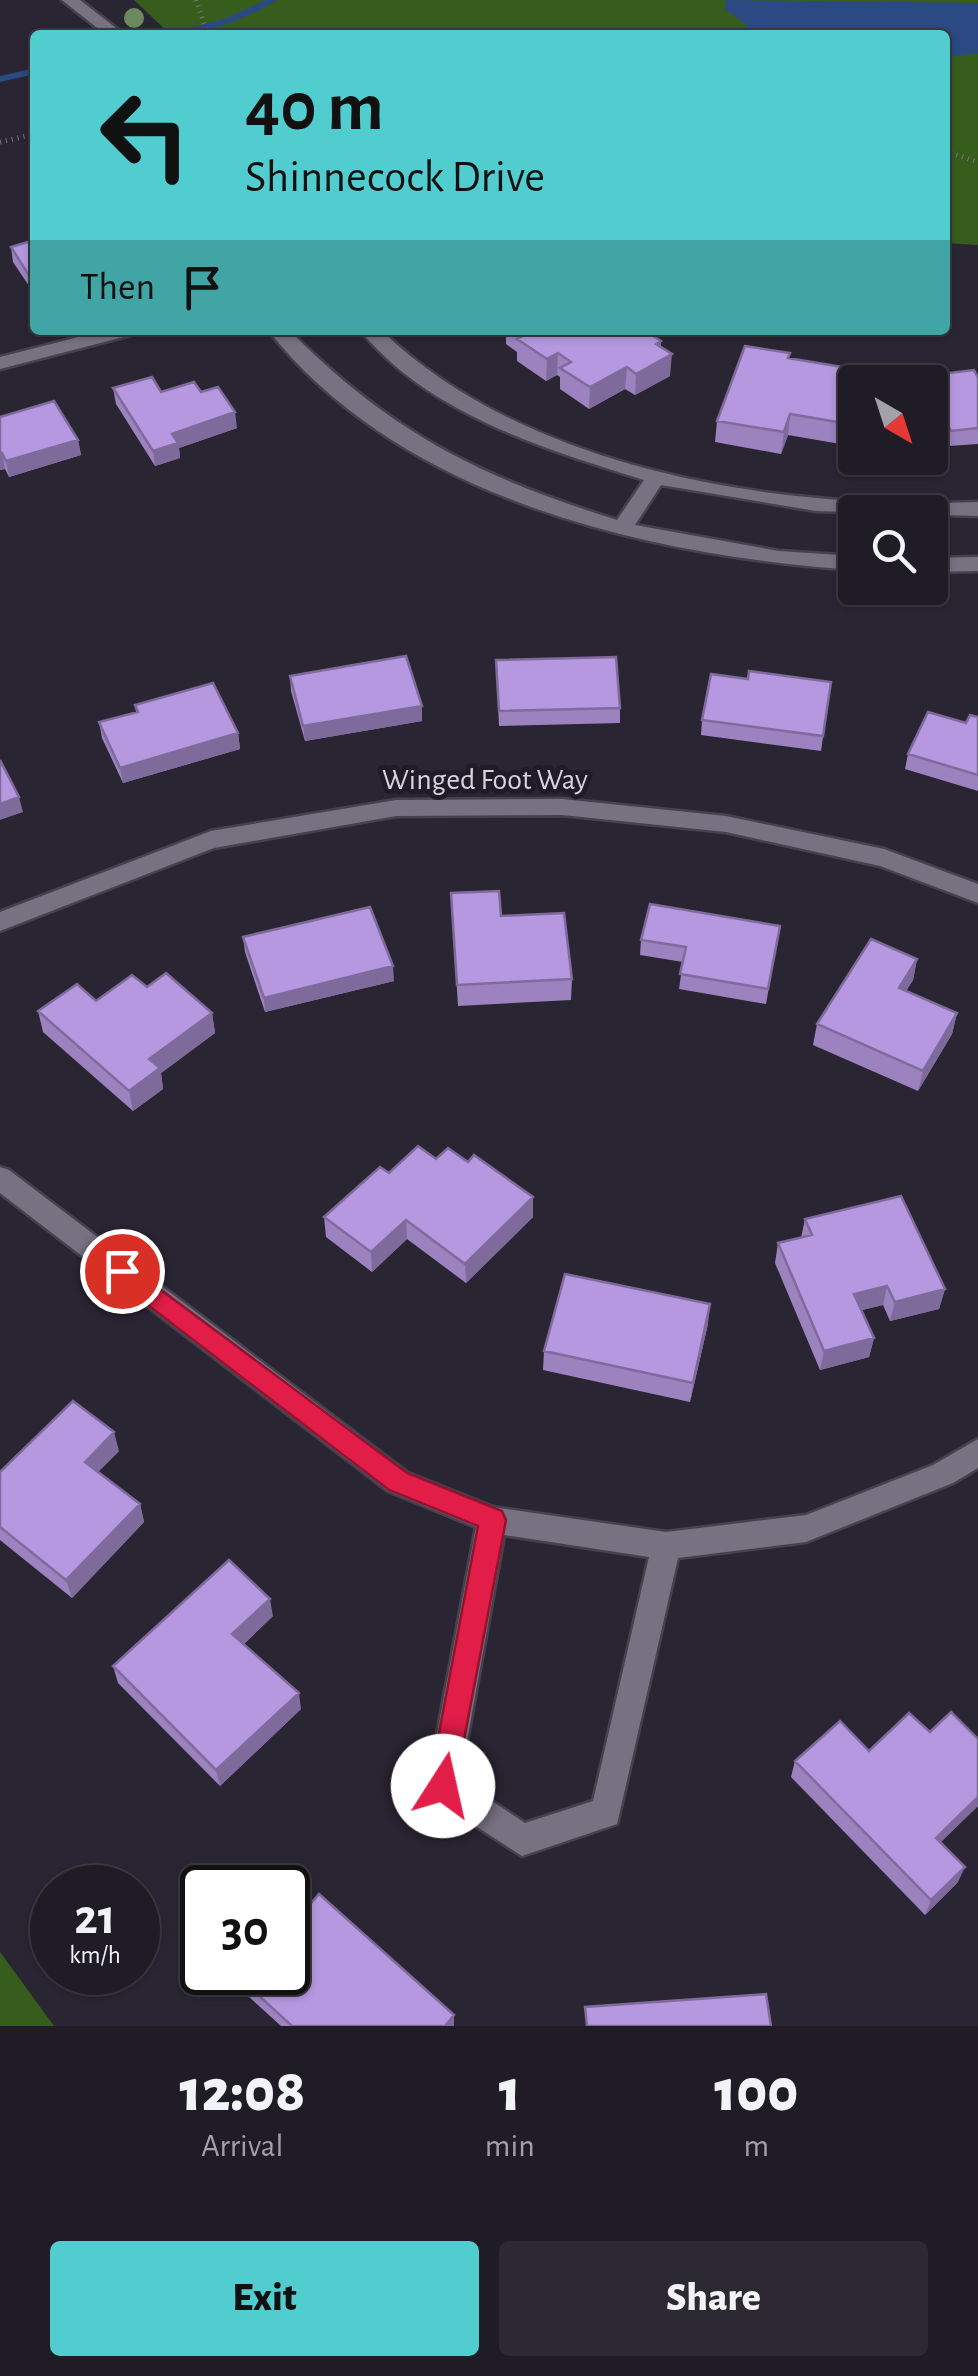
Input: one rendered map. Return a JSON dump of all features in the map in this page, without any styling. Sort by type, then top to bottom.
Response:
[{"type":"street","points":[[70,0],[110,30]]},
{"type":"street","points":[[0,363],[109,335]]},
{"type":"street","points":[[283,335],[337,392],[442,459],[522,494],[624,527],[742,552],[838,561]]},
{"type":"street","points":[[376,335],[430,379],[502,421],[560,448],[656,477],[766,498],[939,512],[978,508]]},
{"type":"street","points":[[624,527],[656,477]]},
{"type":"street","points":[[948,565],[978,564]]},
{"type":"street","name":"Winged Foot Way","points":[[0,922],[211,840],[396,808],[562,807],[726,824],[884,858],[978,894]]},
{"type":"street","points":[[0,1178],[398,1482],[492,1520],[666,1546],[806,1528],[943,1474],[978,1452]]},
{"type":"street","points":[[492,1520],[443,1786],[522,1840],[606,1814],[666,1546]]},
{"type":"path","points":[[196,0],[206,30]]},
{"type":"path","points":[[0,142],[30,135]]},
{"type":"path","points":[[950,153],[978,162]]},
{"type":"green space","points":[[134,0],[978,0],[978,245],[950,243],[950,30],[166,30]]},
{"type":"green space","points":[[0,1952],[54,2026],[0,2026]]},
{"type":"water","points":[[726,0],[978,3],[978,53],[950,57],[950,30],[753,30],[725,9]]},
{"type":"building","points":[[30,241],[30,277],[11,247]]},
{"type":"building","points":[[525,335],[652,335],[661,341],[656,344],[672,354],[636,374],[627,367],[590,387],[560,368],[571,362],[558,353],[547,359],[517,339]]},
{"type":"building","points":[[745,346],[838,366],[838,422],[790,414],[784,432],[717,421]]},
{"type":"building","points":[[974,370],[978,378],[978,428],[951,431],[948,373]]},
{"type":"building","points":[[152,377],[161,392],[194,382],[201,392],[218,387],[235,412],[172,434],[178,443],[153,451],[113,388]]},
{"type":"building","points":[[54,401],[78,440],[6,461],[0,454],[0,417]]},
{"type":"building","points":[[406,656],[422,706],[303,726],[290,676]]},
{"type":"building","points":[[616,657],[620,708],[499,711],[496,660]]},
{"type":"building","points":[[749,671],[831,682],[823,736],[702,720],[711,674],[748,679]]},
{"type":"building","points":[[213,683],[238,733],[120,768],[99,722],[138,712],[135,705]]},
{"type":"building","points":[[928,712],[966,723],[970,715],[978,717],[978,775],[908,754]]},
{"type":"building","points":[[0,760],[19,797],[0,804]]},
{"type":"building","points":[[499,891],[501,916],[564,913],[572,979],[457,985],[451,893]]},
{"type":"building","points":[[650,904],[780,926],[768,989],[680,974],[686,947],[641,940]]},
{"type":"building","points":[[370,907],[393,966],[264,998],[243,937]]},
{"type":"building","points":[[871,939],[917,959],[899,988],[957,1013],[923,1071],[817,1024]]},
{"type":"building","points":[[166,973],[212,1013],[149,1059],[160,1068],[129,1091],[38,1011],[77,984],[96,1001],[132,975],[147,987]]},
{"type":"building","points":[[418,1146],[436,1159],[448,1148],[468,1162],[474,1155],[533,1197],[465,1264],[406,1220],[371,1252],[324,1217],[380,1167],[389,1173]]},
{"type":"building","points":[[901,1196],[945,1289],[895,1302],[887,1286],[854,1294],[874,1338],[824,1351],[778,1243],[812,1235],[805,1219]]},
{"type":"building","points":[[565,1274],[710,1304],[693,1383],[544,1351]]},
{"type":"building","points":[[73,1401],[114,1432],[85,1462],[140,1504],[66,1580],[0,1527],[0,1472]]},
{"type":"building","points":[[229,1560],[270,1599],[232,1634],[299,1693],[216,1770],[113,1666]]},
{"type":"building","points":[[951,1712],[978,1739],[978,1797],[936,1838],[965,1867],[931,1900],[795,1761],[840,1721],[869,1751],[909,1713],[930,1732]]},
{"type":"building","points":[[319,1894],[454,2015],[445,2026],[292,2026],[258,1995],[310,1995],[310,1904]]},
{"type":"building","points":[[766,1994],[771,2026],[587,2026],[585,2007]]},
{"type":"waterway","points":[[187,30],[227,21],[273,0]]},
{"type":"waterway","points":[[0,79],[30,72]]},
{"type":"route","points":[[122,1271],[398,1482],[492,1520],[443,1786]]}]
